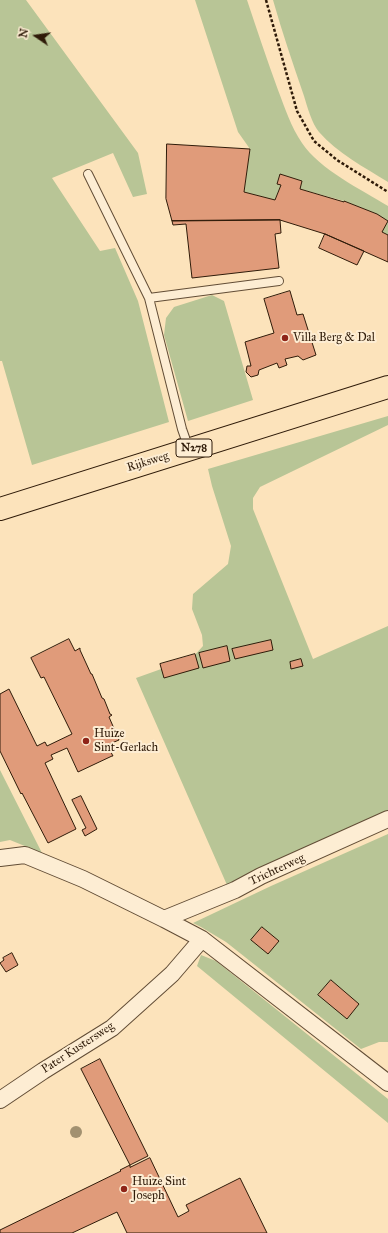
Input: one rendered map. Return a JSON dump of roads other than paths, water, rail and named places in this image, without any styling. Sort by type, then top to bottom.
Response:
[{"type":"main road","name":"Rijksweg","points":[[0,509],[388,387]]},
{"type":"street","name":"Trichterweg","points":[[164,919],[235,890],[262,876],[388,819]]},
{"type":"street","points":[[0,858],[25,855],[83,879],[202,939],[388,1083]]},
{"type":"street","name":"Pater Kustersweg","points":[[0,1100],[43,1070],[112,1028],[172,974],[202,939]]},
{"type":"lane","points":[[88,174],[149,298],[182,429],[189,450]]},
{"type":"lane","points":[[149,298],[279,281]]},
{"type":"place","name":"Villa Berg & Dal","points":[[285,338]]},
{"type":"place","name":"Huize Sint-Gerlach","points":[[86,741]]},
{"type":"place","name":"Huize Sint Joseph","points":[[124,1189]]}]
